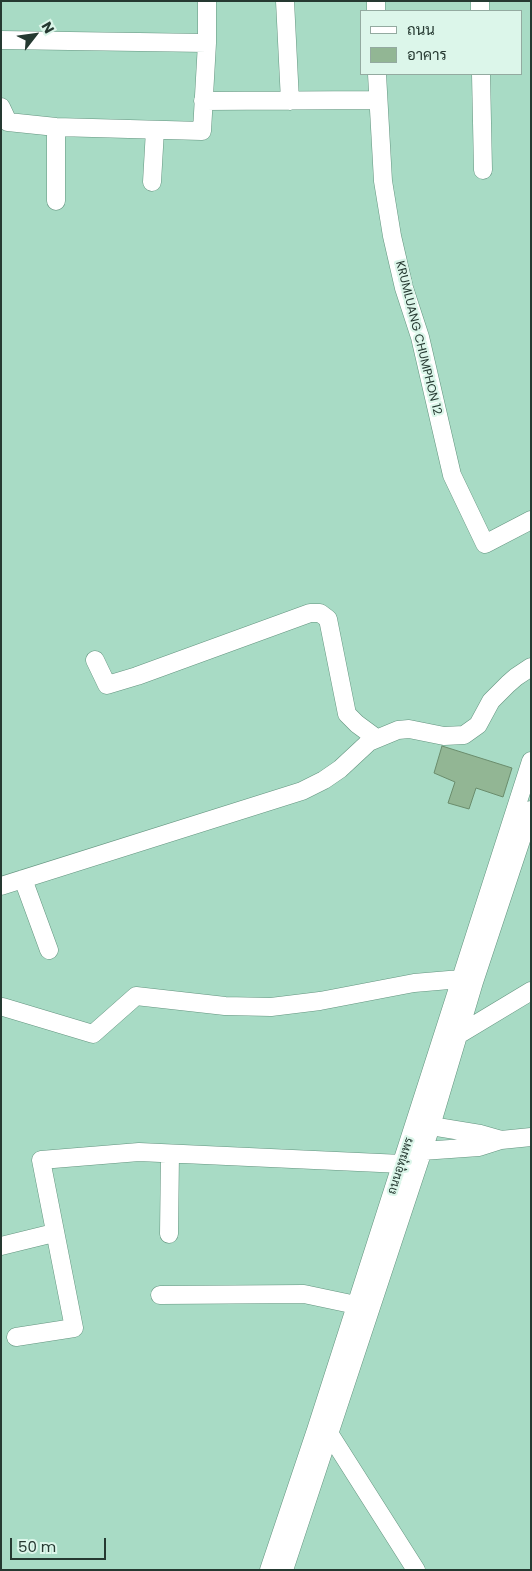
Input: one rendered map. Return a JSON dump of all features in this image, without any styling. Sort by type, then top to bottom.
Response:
[{"type":"street","points":[[1,107],[8,122],[56,127],[202,131],[207,43],[207,1]]},
{"type":"street","points":[[285,1],[290,101]]},
{"type":"street","points":[[1,40],[207,43]]},
{"type":"street","name":"KRUMLUANG CHUMPHON 12","points":[[377,75],[382,182],[392,236],[404,288],[420,337],[452,475],[485,544],[531,520]]},
{"type":"street","points":[[481,75],[483,170]]},
{"type":"street","points":[[203,101],[378,100]]},
{"type":"street","points":[[56,127],[56,201]]},
{"type":"street","points":[[152,182],[155,130]]},
{"type":"street","points":[[95,660],[107,685],[137,676],[310,613],[320,613],[328,619],[347,714],[376,738]]},
{"type":"street","points":[[1,886],[302,791],[324,780],[340,769],[369,742],[398,730],[408,729],[444,736],[464,735],[478,725],[491,701],[516,677],[531,667]]},
{"type":"street","name":"ถนนอุทุมพร","points":[[269,1570],[531,762]]},
{"type":"street","name":"ถนนอุทุมพร","points":[[284,1570],[431,1126],[458,1035],[531,810]]},
{"type":"street","points":[[23,880],[48,950]]},
{"type":"street","points":[[3,1007],[93,1034],[136,996],[224,1006],[271,1007],[320,1001],[414,983],[461,979]]},
{"type":"street","points":[[458,1035],[531,991]]},
{"type":"street","points":[[431,1126],[480,1134],[501,1140]]},
{"type":"street","points":[[422,1151],[479,1147],[501,1140],[531,1137]]},
{"type":"street","points":[[16,1337],[74,1328],[41,1160],[138,1152],[402,1164]]},
{"type":"street","points":[[169,1234],[170,1154]]},
{"type":"street","points":[[1,1246],[54,1233]]},
{"type":"street","points":[[160,1294],[304,1294],[356,1305]]},
{"type":"street","points":[[329,1434],[416,1570]]},
{"type":"building","points":[[442,746],[512,768],[503,797],[476,788],[469,809],[448,803],[455,782],[434,773]]}]
